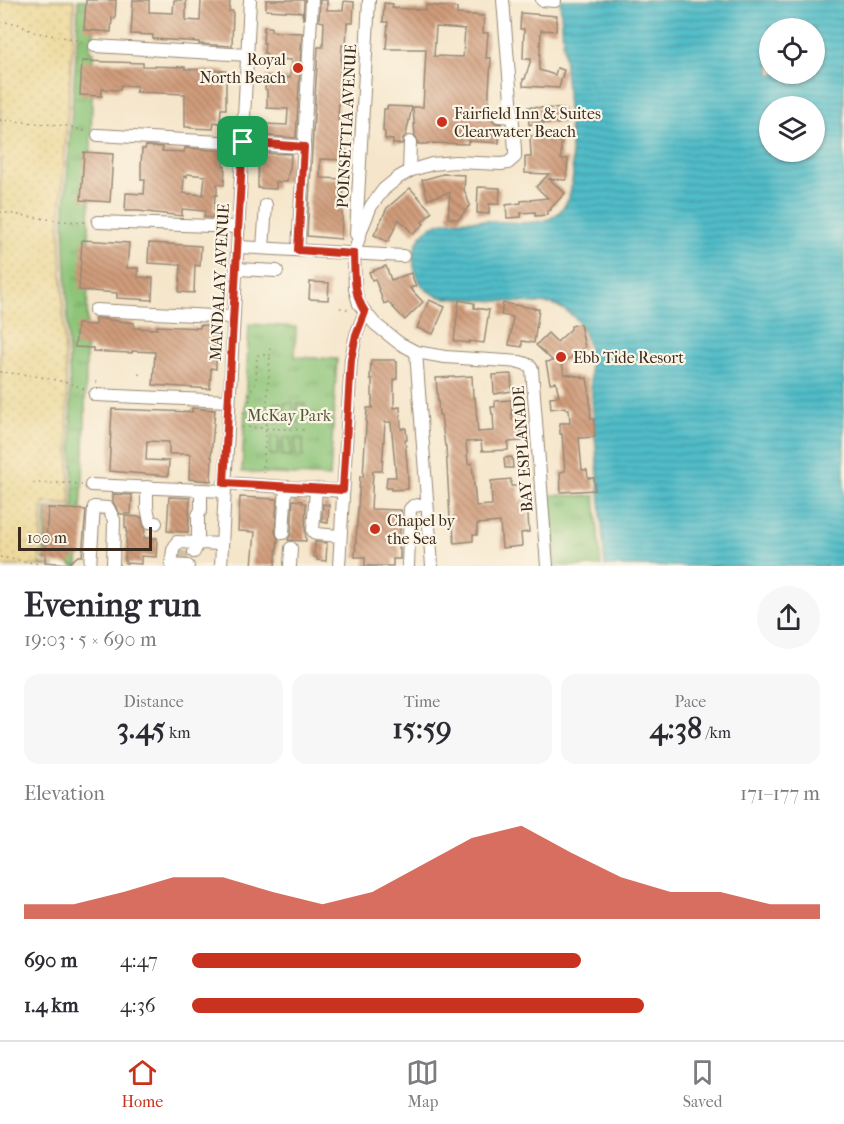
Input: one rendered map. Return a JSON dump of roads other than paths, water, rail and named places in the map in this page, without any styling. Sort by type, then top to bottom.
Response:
[{"type":"street","name":"MANDALAY AVENUE","points":[[220,566],[250,0]]},
{"type":"street","points":[[298,250],[312,0]]},
{"type":"street","name":"POINSETTIA AVENUE","points":[[354,254],[369,0]]},
{"type":"street","name":"BAY ESPLANADE","points":[[503,0],[515,157],[508,164],[455,162],[432,164],[409,171],[384,189],[371,206],[354,254],[355,289],[359,304],[365,312],[387,334],[416,352],[445,357],[520,362],[532,369],[547,566]]},
{"type":"street","points":[[542,0],[555,1]]},
{"type":"street","points":[[95,46],[248,55]]},
{"type":"street","points":[[500,116],[513,117]]},
{"type":"street","points":[[98,135],[304,147]]},
{"type":"street","points":[[409,171],[410,142]]},
{"type":"street","points":[[262,248],[266,205]]},
{"type":"street","points":[[98,222],[239,227]]},
{"type":"street","points":[[238,247],[403,256]]},
{"type":"street","points":[[237,269],[277,271]]},
{"type":"street","points":[[95,310],[233,316]]},
{"type":"street","points":[[339,566],[351,359],[356,335],[365,312]]},
{"type":"street","points":[[416,352],[432,566]]},
{"type":"street","points":[[95,388],[229,401]]},
{"type":"street","points":[[92,485],[201,490],[224,487],[286,487],[343,490]]},
{"type":"street","points":[[147,487],[150,522],[156,523]]},
{"type":"street","points":[[283,533],[286,487]]},
{"type":"street","points":[[316,489],[314,531],[316,534],[340,536]]},
{"type":"street","points":[[187,558],[201,510],[201,490]]},
{"type":"street","points":[[408,566],[410,509],[413,506],[428,504]]},
{"type":"street","points":[[90,566],[94,507],[108,508],[114,520],[113,566]]},
{"type":"street","points":[[187,558],[222,544]]},
{"type":"street","points":[[290,566],[291,548]]},
{"type":"water","points":[[560,0],[844,0],[844,566],[605,566],[588,345],[580,324],[567,311],[553,304],[446,298],[429,292],[420,282],[413,261],[417,243],[427,230],[441,223],[478,220],[518,223],[551,218],[565,205],[573,175]]},
{"type":"tunnel","points":[[181,562],[184,551]]},
{"type":"place","name":"Royal North Beach","points":[[298,68]]},
{"type":"place","name":"Fairfield Inn & Suites Clearwater Beach","points":[[442,122]]},
{"type":"place","name":"Ebb Tide Resort","points":[[561,357]]},
{"type":"place","name":"Chapel by the Sea","points":[[375,529]]},
{"type":"park label","name":"McKay Park","points":[[289,415]]}]
